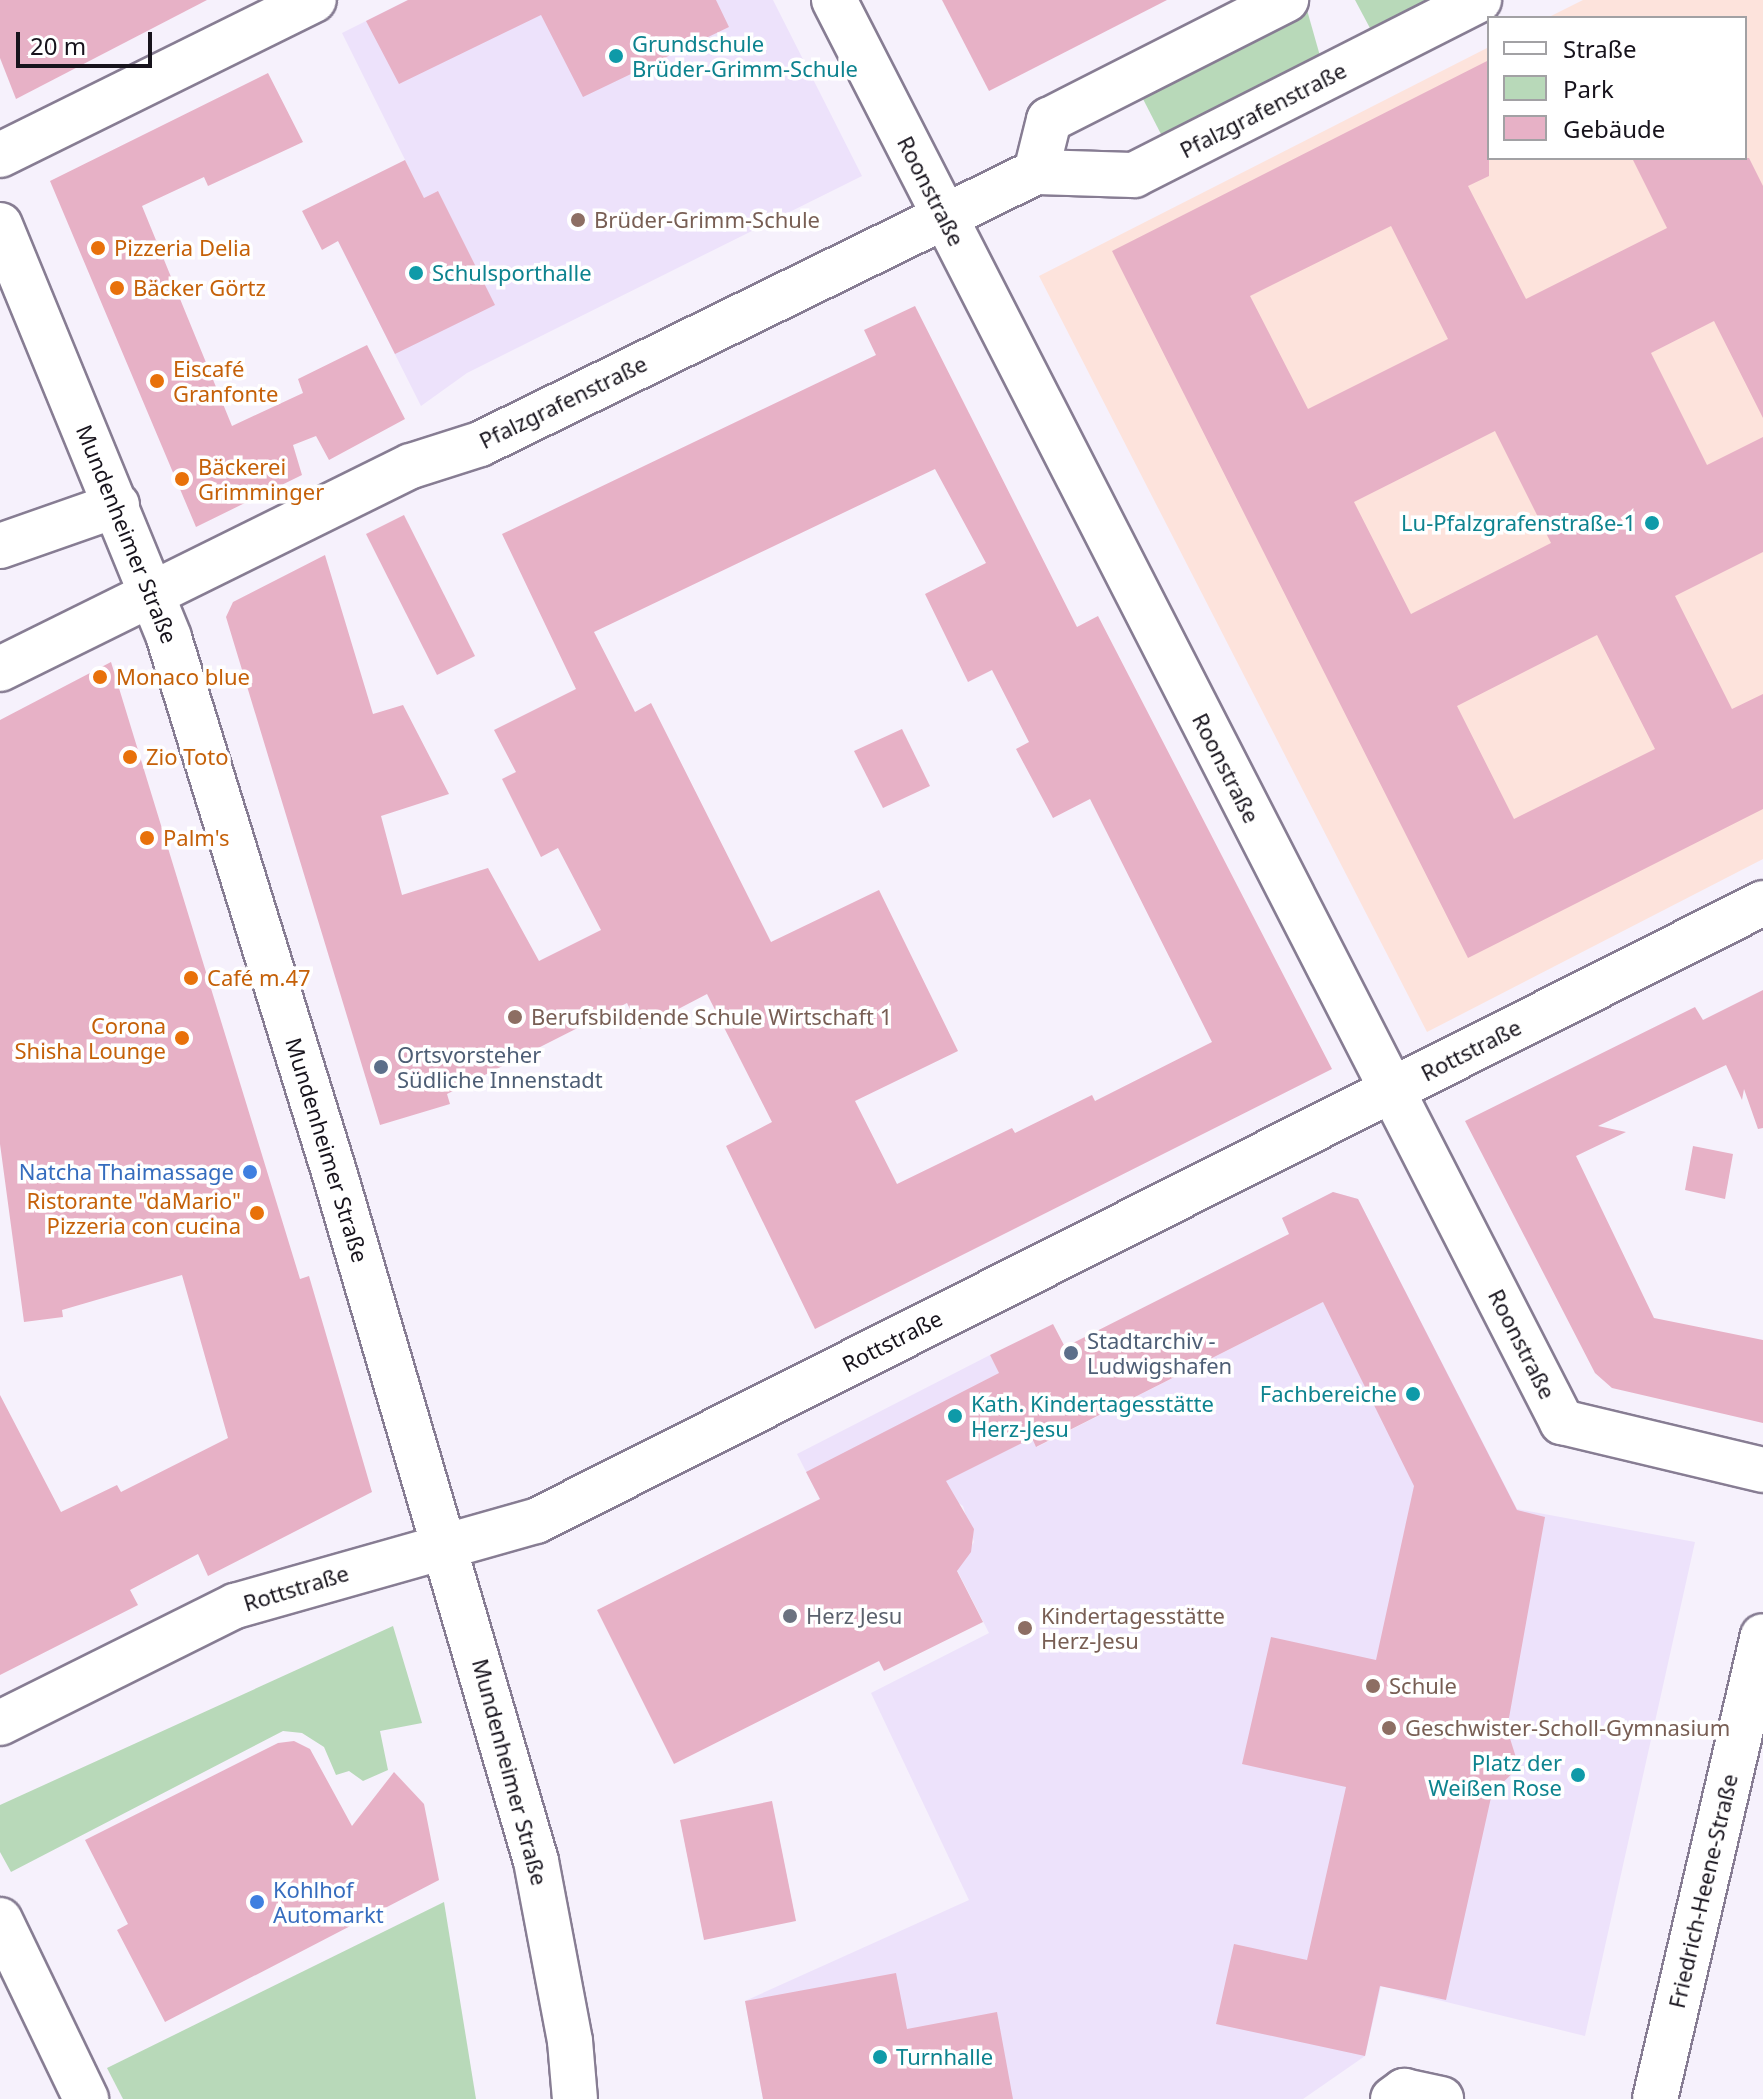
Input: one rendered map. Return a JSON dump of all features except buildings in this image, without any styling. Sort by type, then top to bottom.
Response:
[{"type":"street","points":[[0,155],[314,0]]},
{"type":"street","name":"Roonstraße","points":[[834,0],[1562,1422],[1763,1470]]},
{"type":"street","points":[[1036,172],[1049,120],[1286,0]]},
{"type":"street","name":"Pfalzgrafenstraße","points":[[0,669],[436,454],[480,444],[878,245],[891,245],[1036,172],[1134,175],[1479,0]]},
{"type":"street","name":"Mundenheimer Straße","points":[[0,225],[117,505],[182,676],[446,1546],[536,1861],[570,2041],[575,2099]]},
{"type":"street","points":[[0,546],[117,505]]},
{"type":"street","name":"Rottstraße","points":[[0,1723],[235,1606],[536,1521],[1763,903]]},
{"type":"street","name":"Friedrich-Heene-Straße","points":[[1655,2099],[1763,1636]]},
{"type":"street","points":[[0,1920],[86,2099]]},
{"type":"street","points":[[1393,2099],[1404,2091],[1441,2099]]},
{"type":"shaded area","name":"Brüder-Grimm-Schule","points":[[408,0],[773,0],[862,176],[467,373],[421,406],[338,241],[424,198],[342,33]]},
{"type":"shaded area","name":"Lu-Pfalzgrafenstraße-1","points":[[1583,0],[1763,0],[1763,859],[1427,1032],[1039,276],[1487,48],[1487,160],[1747,160],[1747,16],[1551,16]]},
{"type":"shaded area","name":"Schule","points":[[1333,1192],[1358,1199],[1517,1509],[1695,1542],[1585,2036],[1381,1986],[1365,2056],[1303,2099],[763,2099],[745,2001],[969,1900],[871,1693],[989,1633],[956,1568],[974,1542],[963,1506],[954,1500],[841,1488],[820,1499],[797,1454],[990,1355],[1037,1447],[1323,1302],[1282,1218]]},
{"type":"green space","points":[[1355,0],[1433,0],[1371,30]]},
{"type":"green space","points":[[1307,10],[1322,63],[1164,140],[1142,97]]},
{"type":"green space","points":[[393,1626],[422,1723],[380,1731],[388,1770],[363,1781],[349,1771],[336,1775],[324,1747],[302,1733],[283,1731],[11,1872],[0,1852],[0,1805]]},
{"type":"green space","points":[[444,1902],[476,2099],[123,2099],[107,2068]]},
{"type":"place","name":"Grundschule Brüder-Grimm-Schule","points":[[616,56]]},
{"type":"place","name":"Brüder-Grimm-Schule","points":[[578,220]]},
{"type":"place","name":"Pizzeria Delia","points":[[98,248]]},
{"type":"place","name":"Schulsporthalle","points":[[416,273]]},
{"type":"place","name":"Bäcker Görtz","points":[[117,288]]},
{"type":"place","name":"Eiscafé Granfonte","points":[[157,381]]},
{"type":"place","name":"Bäckerei Grimminger","points":[[182,479]]},
{"type":"place","name":"Lu-Pfalzgrafenstraße-1","points":[[1652,523]]},
{"type":"place","name":"Monaco blue","points":[[100,677]]},
{"type":"place","name":"Zio Toto","points":[[130,757]]},
{"type":"place","name":"Palm's","points":[[147,838]]},
{"type":"place","name":"Café m.47","points":[[191,978]]},
{"type":"place","name":"Berufsbildende Schule Wirtschaft 1","points":[[515,1017]]},
{"type":"place","name":"Corona Shisha Lounge","points":[[182,1038]]},
{"type":"place","name":"Ortsvorsteher Südliche Innenstadt","points":[[381,1067]]},
{"type":"place","name":"Natcha Thaimassage","points":[[250,1172]]},
{"type":"place","name":"Ristorante \"daMario\" Pizzeria con cucina","points":[[257,1213]]},
{"type":"place","name":"Stadtarchiv - Ludwigshafen","points":[[1071,1353]]},
{"type":"place","name":"Fachbereiche","points":[[1413,1394]]},
{"type":"place","name":"Kath. Kindertagesstätte Herz-Jesu","points":[[955,1416]]},
{"type":"place","name":"Herz Jesu","points":[[790,1616]]},
{"type":"place","name":"Kindertagesstätte Herz-Jesu","points":[[1025,1628]]},
{"type":"place","name":"Schule","points":[[1373,1686]]},
{"type":"place","name":"Geschwister-Scholl-Gymnasium","points":[[1389,1728]]},
{"type":"place","name":"Platz der Weißen Rose","points":[[1578,1775]]},
{"type":"place","name":"Kohlhof Automarkt","points":[[257,1902]]},
{"type":"place","name":"Turnhalle","points":[[880,2057]]}]
